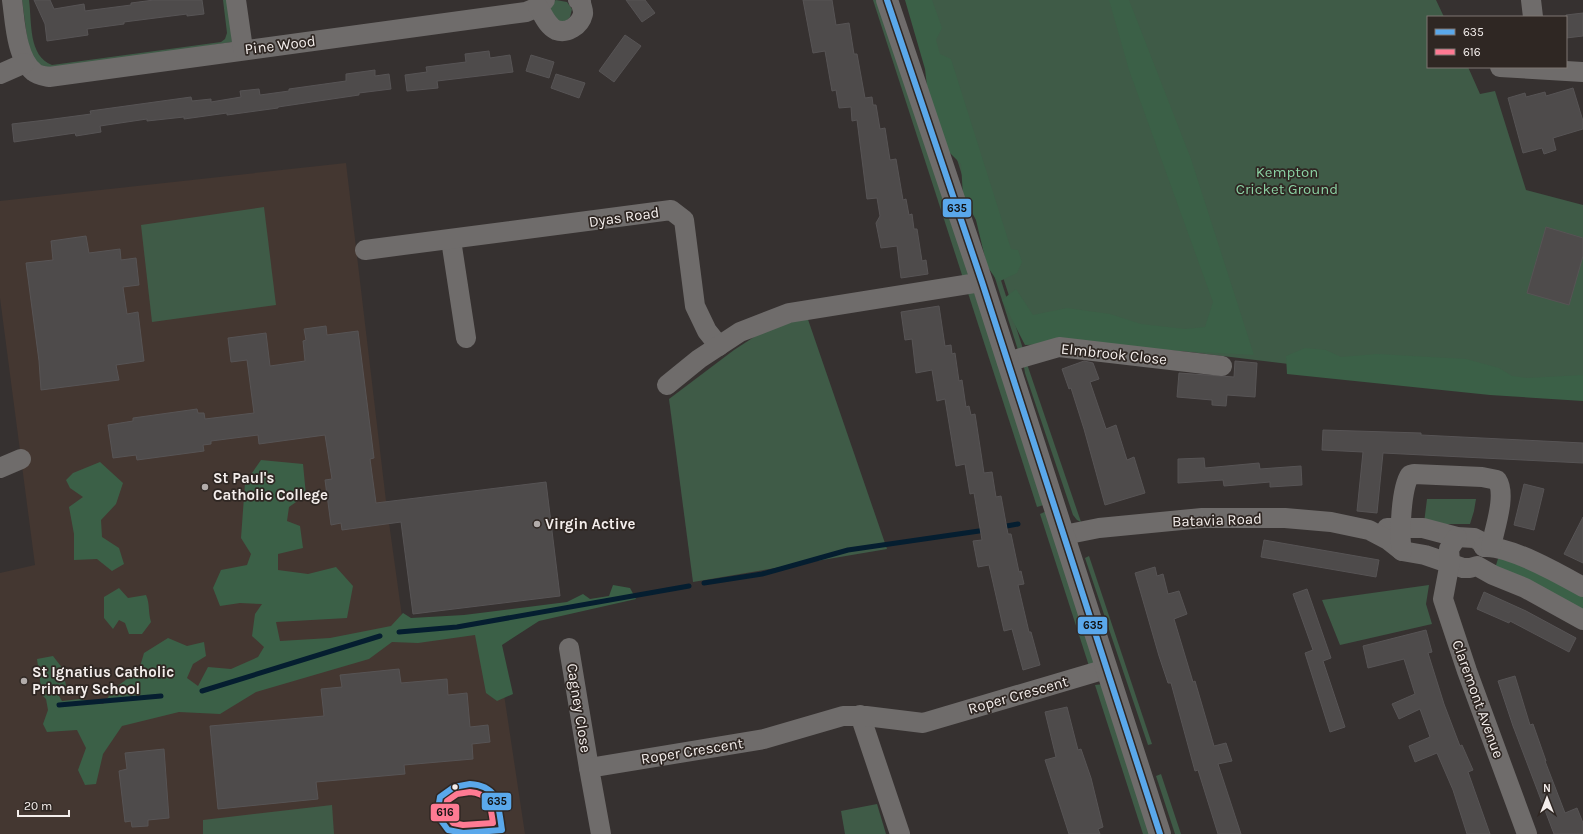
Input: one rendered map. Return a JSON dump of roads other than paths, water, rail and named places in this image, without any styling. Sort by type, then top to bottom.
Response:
[{"type":"street","points":[[0,74],[25,63],[18,41],[12,0]]},
{"type":"street","points":[[236,0],[243,49]]},
{"type":"street","name":"Pine Wood","points":[[25,63],[35,73],[49,77],[243,49],[526,12],[542,3],[547,22],[556,30],[568,31],[579,24],[583,13],[578,0]]},
{"type":"street","points":[[887,0],[982,282],[1160,834]]},
{"type":"street","points":[[1531,0],[1534,16]]},
{"type":"street","points":[[1540,68],[1583,72]]},
{"type":"street","name":"Dyas Road","points":[[365,250],[451,240],[671,210],[684,220],[695,306],[707,331],[719,346]]},
{"type":"street","points":[[451,240],[466,338]]},
{"type":"street","points":[[667,385],[699,359],[740,332],[789,313],[982,282]]},
{"type":"street","name":"Elmbrook Close","points":[[1007,362],[1059,347],[1222,366]]},
{"type":"street","points":[[0,468],[21,459]]},
{"type":"street","points":[[1402,551],[1400,538],[1405,485],[1410,476],[1419,474],[1491,478],[1497,480],[1500,485],[1501,496],[1487,547],[1483,558],[1477,566],[1493,575],[1525,588],[1583,620]]},
{"type":"street","name":"Batavia Road","points":[[1064,535],[1099,528],[1202,518],[1291,518],[1331,522],[1369,530],[1388,540],[1402,551],[1425,555],[1450,562],[1455,566],[1462,568],[1477,566]]},
{"type":"street","name":"Batavia Road","points":[[1369,530],[1401,527],[1423,528],[1457,538],[1474,538],[1487,547],[1534,561],[1583,587]]},
{"type":"street","points":[[1450,562],[1449,549],[1457,538]]},
{"type":"street","name":"Claremont Avenue","points":[[1450,562],[1443,599],[1467,671],[1527,834]]},
{"type":"street","name":"Cagney Close","points":[[569,648],[589,768]]},
{"type":"street","name":"Roper Crescent","points":[[589,768],[764,739],[843,716],[860,715],[923,723],[1106,669]]},
{"type":"street","points":[[860,715],[900,834]]},
{"type":"street","points":[[589,768],[601,834]]},
{"type":"waterway","points":[[1001,527],[1018,524]]},
{"type":"waterway","points":[[704,583],[762,574],[848,550],[986,530]]},
{"type":"waterway","points":[[399,632],[457,627],[689,586]]},
{"type":"waterway","points":[[202,691],[380,636]]},
{"type":"waterway","points":[[59,705],[161,696]]},
{"type":"place","name":"St Paul's Catholic College","points":[[205,487]]},
{"type":"place","name":"Virgin Active","points":[[537,524]]},
{"type":"place","name":"St Ignatius Catholic Primary School","points":[[24,681]]},
{"type":"park label","name":"Kempton Cricket Ground","points":[[1287,180]]}]
